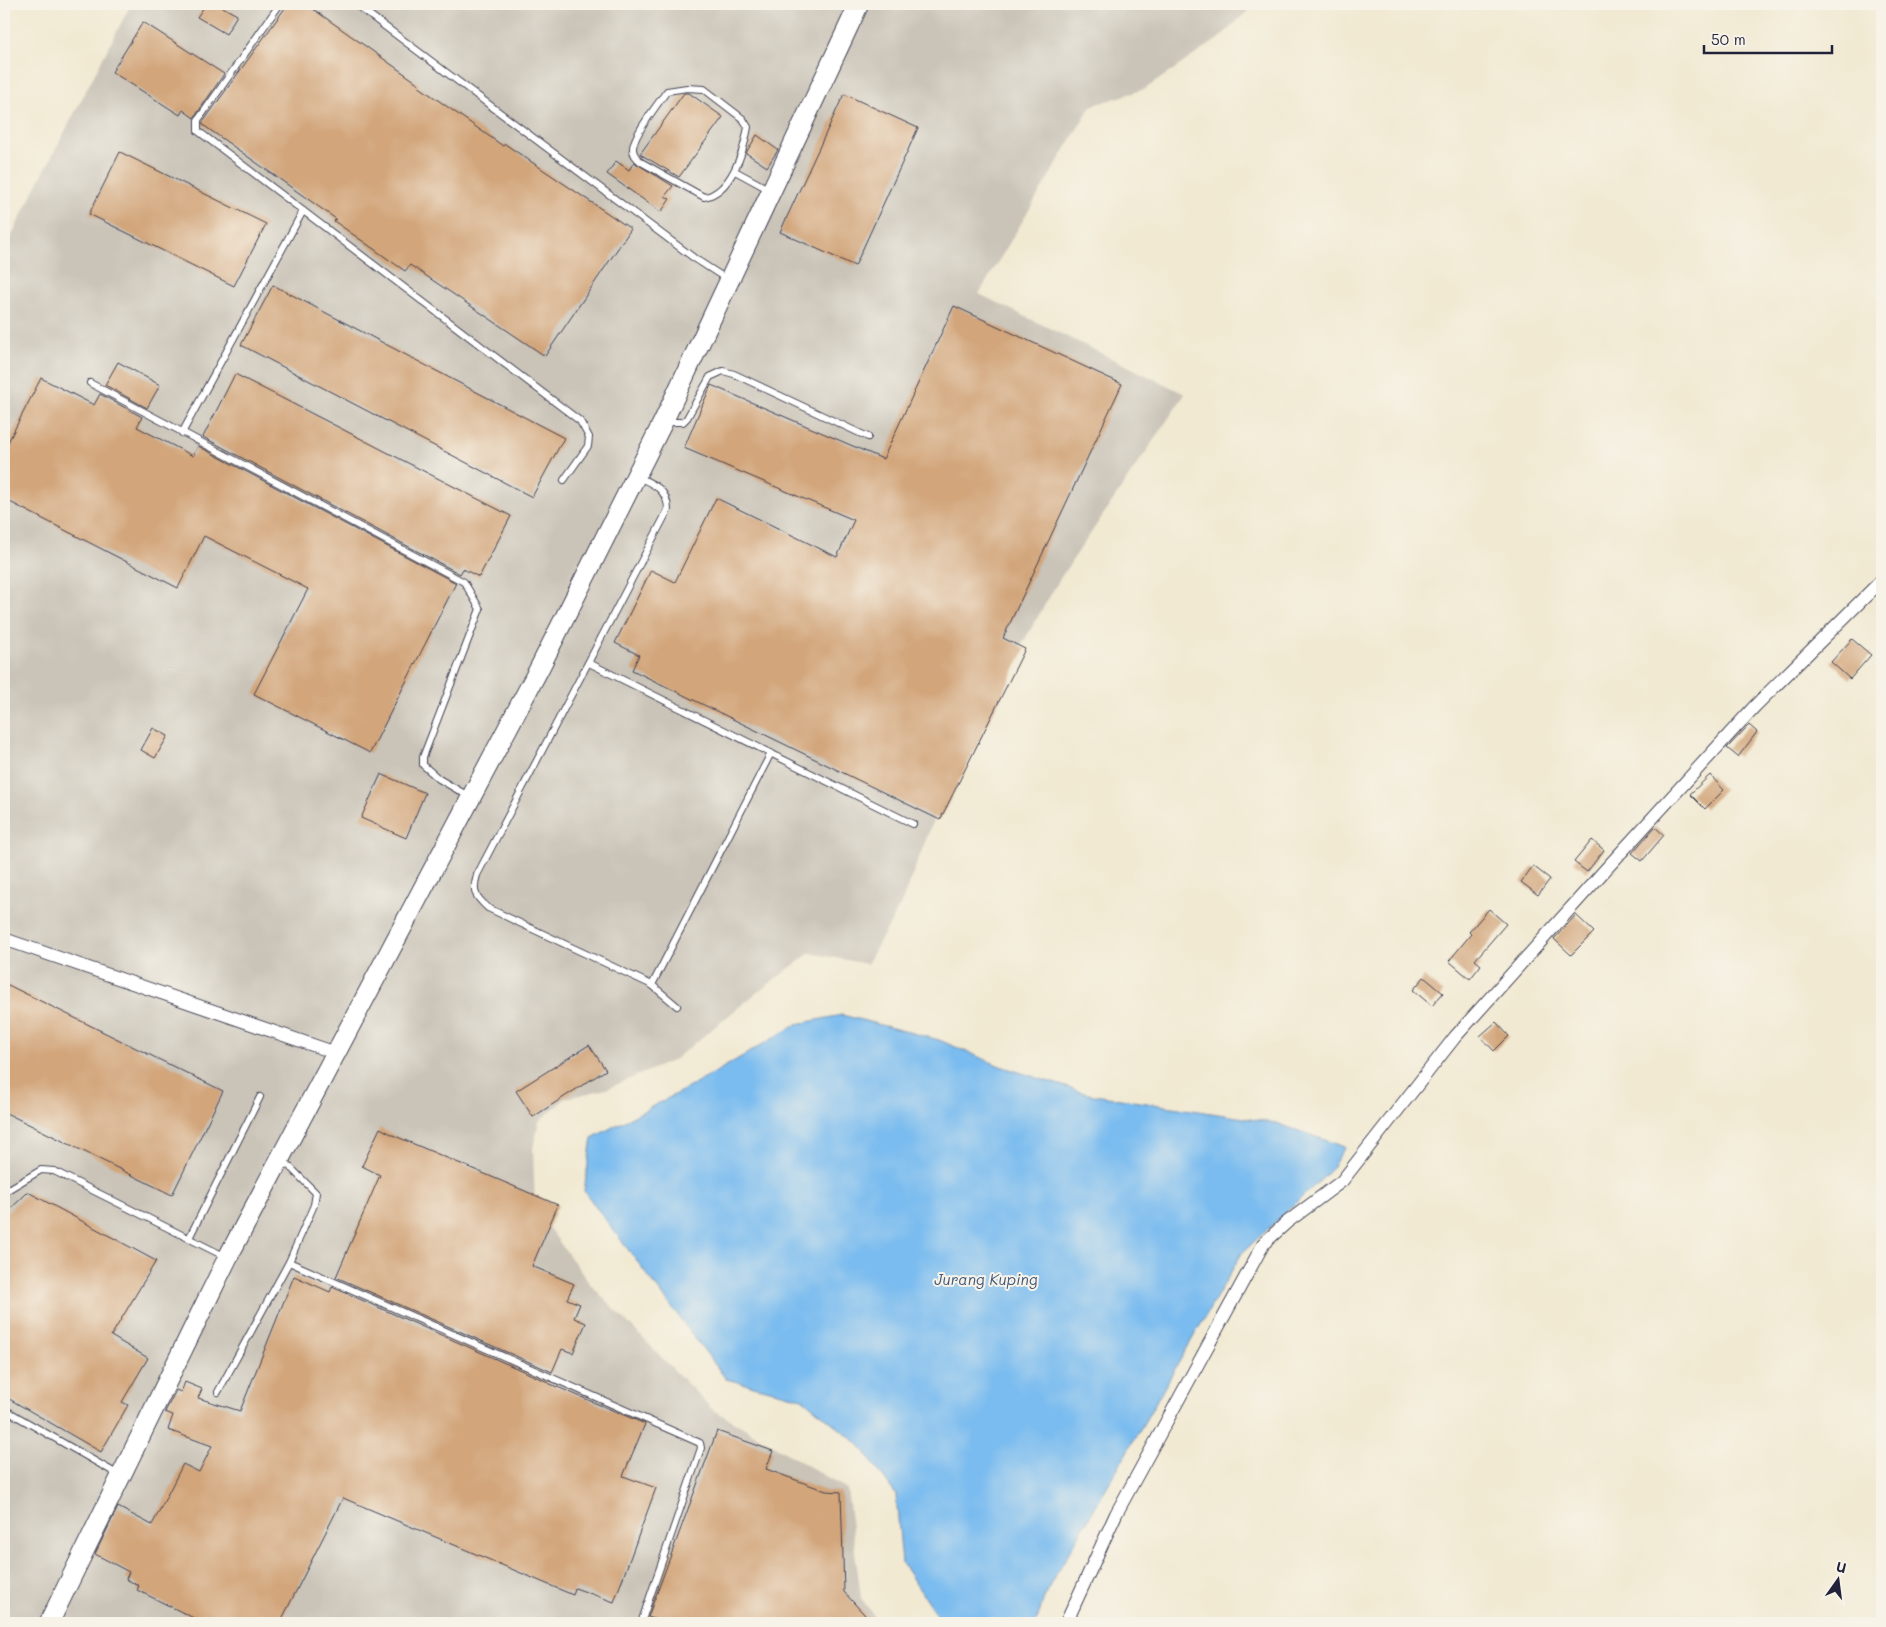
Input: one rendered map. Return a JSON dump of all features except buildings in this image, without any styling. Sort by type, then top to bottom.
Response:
[{"type":"street","points":[[49,1623],[228,1258],[540,667],[636,476],[859,4]]},
{"type":"street","points":[[1066,1623],[1116,1514],[1264,1243],[1286,1223],[1342,1181],[1455,1037],[1605,870],[1755,706],[1882,580]]},
{"type":"street","points":[[4,939],[336,1053]]},
{"type":"lane","points":[[280,4],[198,120],[198,131],[580,421],[589,437],[588,446],[564,480]]},
{"type":"lane","points":[[355,4],[694,258],[729,281]]},
{"type":"lane","points":[[687,88],[704,89],[746,122],[748,127],[735,171],[715,193],[704,196],[635,158],[633,149],[634,139],[667,91],[687,88]]},
{"type":"lane","points":[[735,171],[771,191]]},
{"type":"lane","points":[[182,432],[303,211]]},
{"type":"lane","points":[[663,422],[677,424],[683,422],[710,377],[723,371],[734,374],[868,437]]},
{"type":"lane","points":[[90,383],[464,582],[480,609],[423,757],[423,765],[439,779],[470,798]]},
{"type":"lane","points":[[636,476],[659,486],[668,500],[668,510],[476,875],[473,887],[477,898],[488,908],[652,986],[677,1006]]},
{"type":"lane","points":[[589,663],[913,824]]},
{"type":"lane","points":[[652,986],[771,753]]},
{"type":"lane","points":[[189,1238],[260,1098]]},
{"type":"lane","points":[[218,1392],[289,1262],[314,1204],[316,1193],[281,1158]]},
{"type":"lane","points":[[4,1192],[41,1170],[54,1171],[228,1258]]},
{"type":"lane","points":[[289,1262],[700,1443],[701,1448],[641,1623]]},
{"type":"lane","points":[[4,1409],[120,1476]]},
{"type":"shaded area","points":[[131,4],[1255,4],[1218,39],[1145,89],[1091,106],[979,294],[1185,394],[1061,577],[962,747],[901,904],[867,964],[810,953],[755,994],[674,1060],[606,1089],[566,1098],[539,1121],[533,1148],[535,1209],[590,1284],[712,1409],[847,1489],[861,1598],[879,1623],[4,1623],[4,252]]},
{"type":"water","name":"Jurang Kuping","points":[[842,1015],[939,1040],[1000,1066],[1088,1094],[1276,1123],[1345,1147],[1329,1172],[1242,1253],[1046,1592],[1036,1623],[942,1623],[902,1563],[896,1495],[861,1446],[802,1398],[726,1379],[584,1191],[592,1138],[699,1082],[797,1024]]}]
